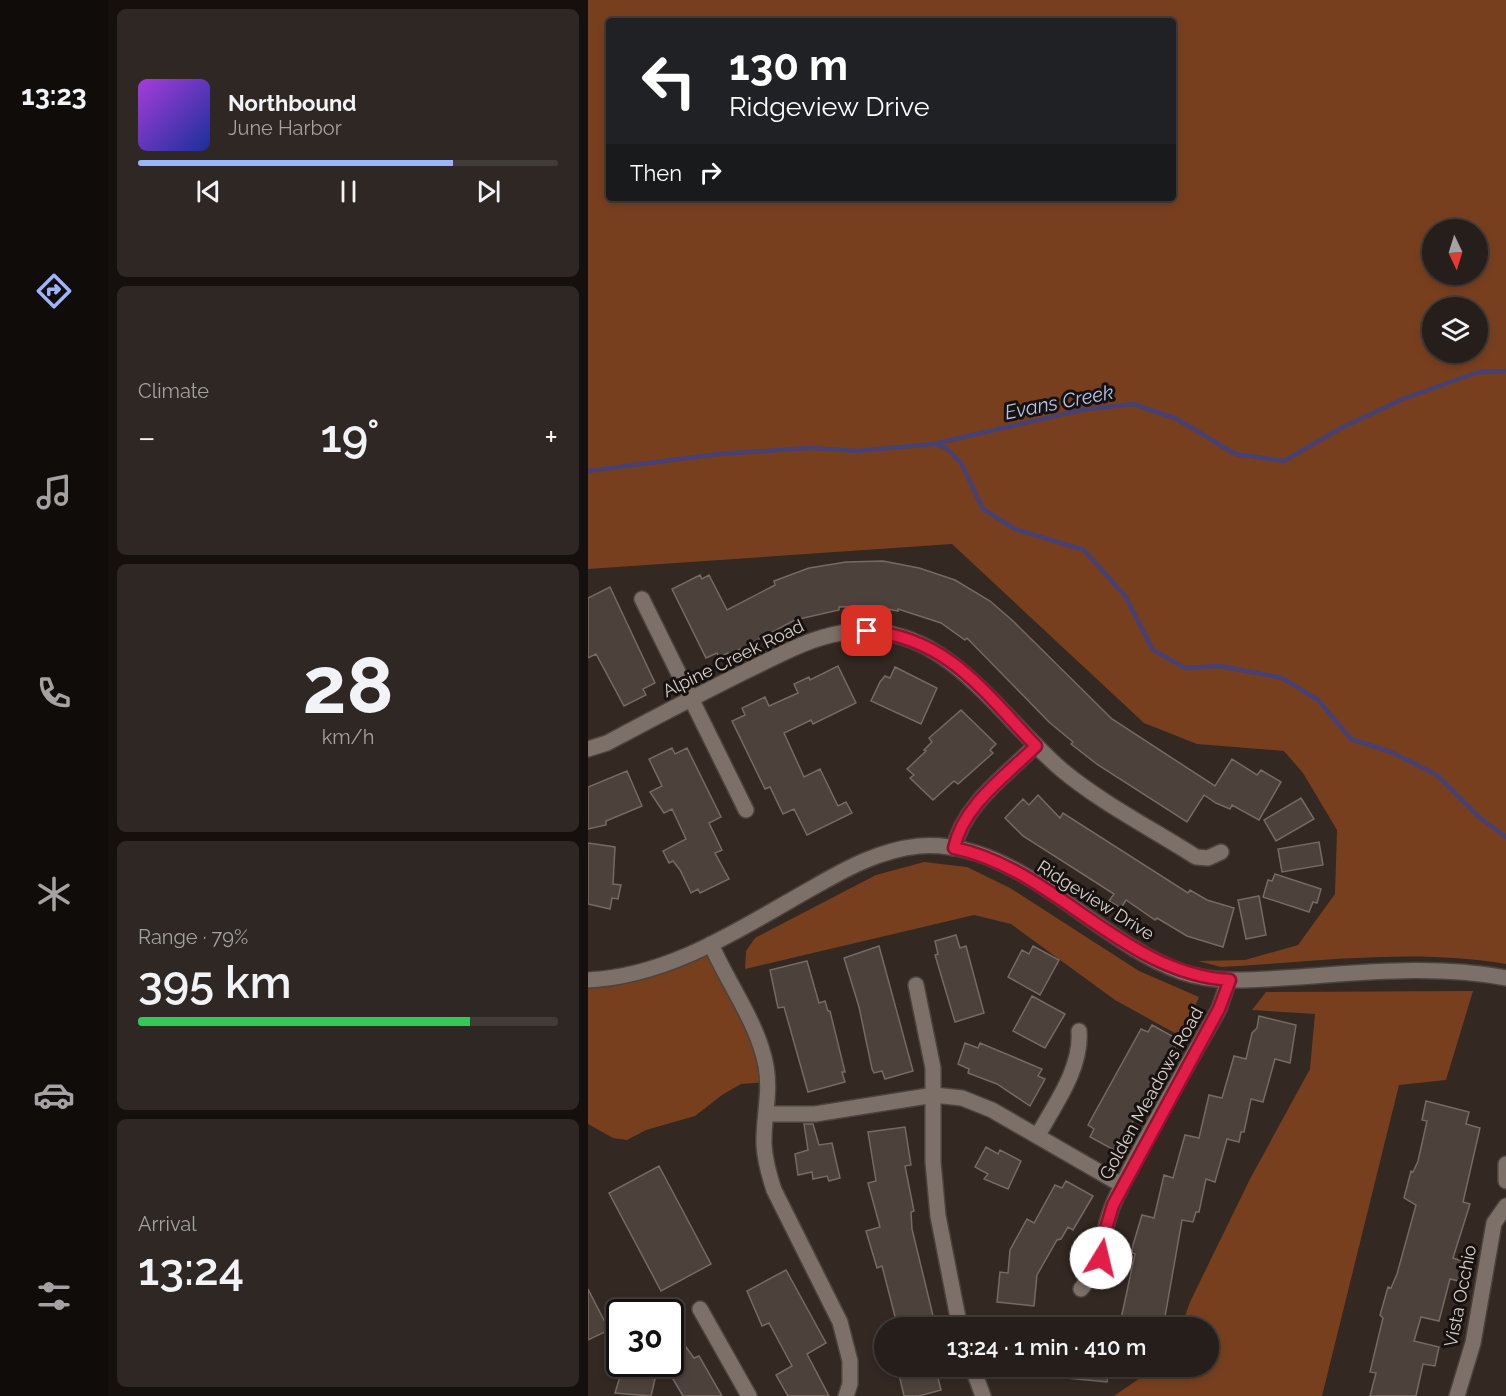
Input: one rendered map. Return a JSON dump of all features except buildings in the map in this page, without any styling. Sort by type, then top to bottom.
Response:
[{"type":"street","points":[[642,599],[746,810]]},
{"type":"street","name":"Alpine Creek Road","points":[[588,749],[607,743],[800,644],[819,638],[867,631],[891,633],[916,640],[959,667],[1036,746],[1076,780],[1196,857],[1208,858],[1221,852]]},
{"type":"street","points":[[954,848],[962,825],[972,809],[1036,746]]},
{"type":"street","name":"Ridgeview Drive","points":[[588,980],[647,972],[711,944],[873,857],[919,846],[954,848],[983,856],[1013,871],[1167,966],[1196,976],[1230,980],[1432,969],[1468,971],[1506,978]]},
{"type":"street","points":[[711,944],[760,1043],[768,1082],[764,1145],[774,1190],[840,1322],[847,1341],[850,1384],[846,1396]]},
{"type":"street","name":"Golden Meadows Road","points":[[1081,1289],[1096,1270],[1107,1221],[1122,1185],[1219,1009],[1230,980]]},
{"type":"street","points":[[916,985],[930,1040],[935,1189],[947,1270],[958,1317]]},
{"type":"street","points":[[1038,1135],[1073,1069],[1080,1045],[1079,1031]]},
{"type":"street","points":[[766,1114],[815,1114],[933,1095],[977,1102],[1122,1185]]},
{"type":"street","points":[[1506,1164],[1506,1181]]},
{"type":"street","name":"Vista Occhio","points":[[1457,1396],[1473,1343],[1494,1222],[1506,1206]]},
{"type":"street","points":[[700,1310],[749,1396]]},
{"type":"street","points":[[976,1377],[983,1396]]},
{"type":"shaded area","points":[[588,0],[1506,0],[1506,964],[1435,957],[1364,958],[1221,967],[1198,961],[1245,960],[1298,945],[1335,894],[1337,830],[1303,773],[1284,751],[1197,744],[1144,723],[952,544],[588,569]]},
{"type":"shaded area","points":[[924,862],[967,867],[1010,888],[1139,971],[1199,997],[1182,1037],[1115,1000],[1011,924],[974,915],[745,969],[746,951],[755,938],[876,875]]},
{"type":"shaded area","points":[[711,944],[768,1082],[741,1084],[722,1095],[695,1116],[646,1130],[627,1140],[613,1138],[588,1124],[588,980]]},
{"type":"shaded area","points":[[1473,991],[1446,1080],[1399,1085],[1322,1396],[1114,1396],[1142,1377],[1219,1377],[1219,1317],[1185,1317],[1250,1179],[1310,1069],[1315,1014],[1252,1010],[1266,992]]},
{"type":"waterway","name":"Evans Creek","points":[[588,471],[718,454],[810,448],[857,451],[933,444],[1082,410],[1133,404],[1177,419],[1235,454],[1284,461],[1343,427],[1403,399],[1478,372],[1506,371]]},
{"type":"waterway","points":[[935,444],[946,448],[961,463],[983,509],[1015,529],[1084,550],[1125,596],[1153,650],[1185,668],[1220,666],[1282,678],[1318,700],[1351,739],[1391,752],[1437,775],[1479,817],[1506,837]]},
{"type":"route","points":[[867,631],[891,633],[916,640],[936,651],[959,667],[1036,746],[972,809],[962,825],[954,848],[983,856],[1026,878],[1167,966],[1196,976],[1230,980],[1222,996],[1219,1009],[1122,1185],[1107,1221],[1101,1258]]}]
